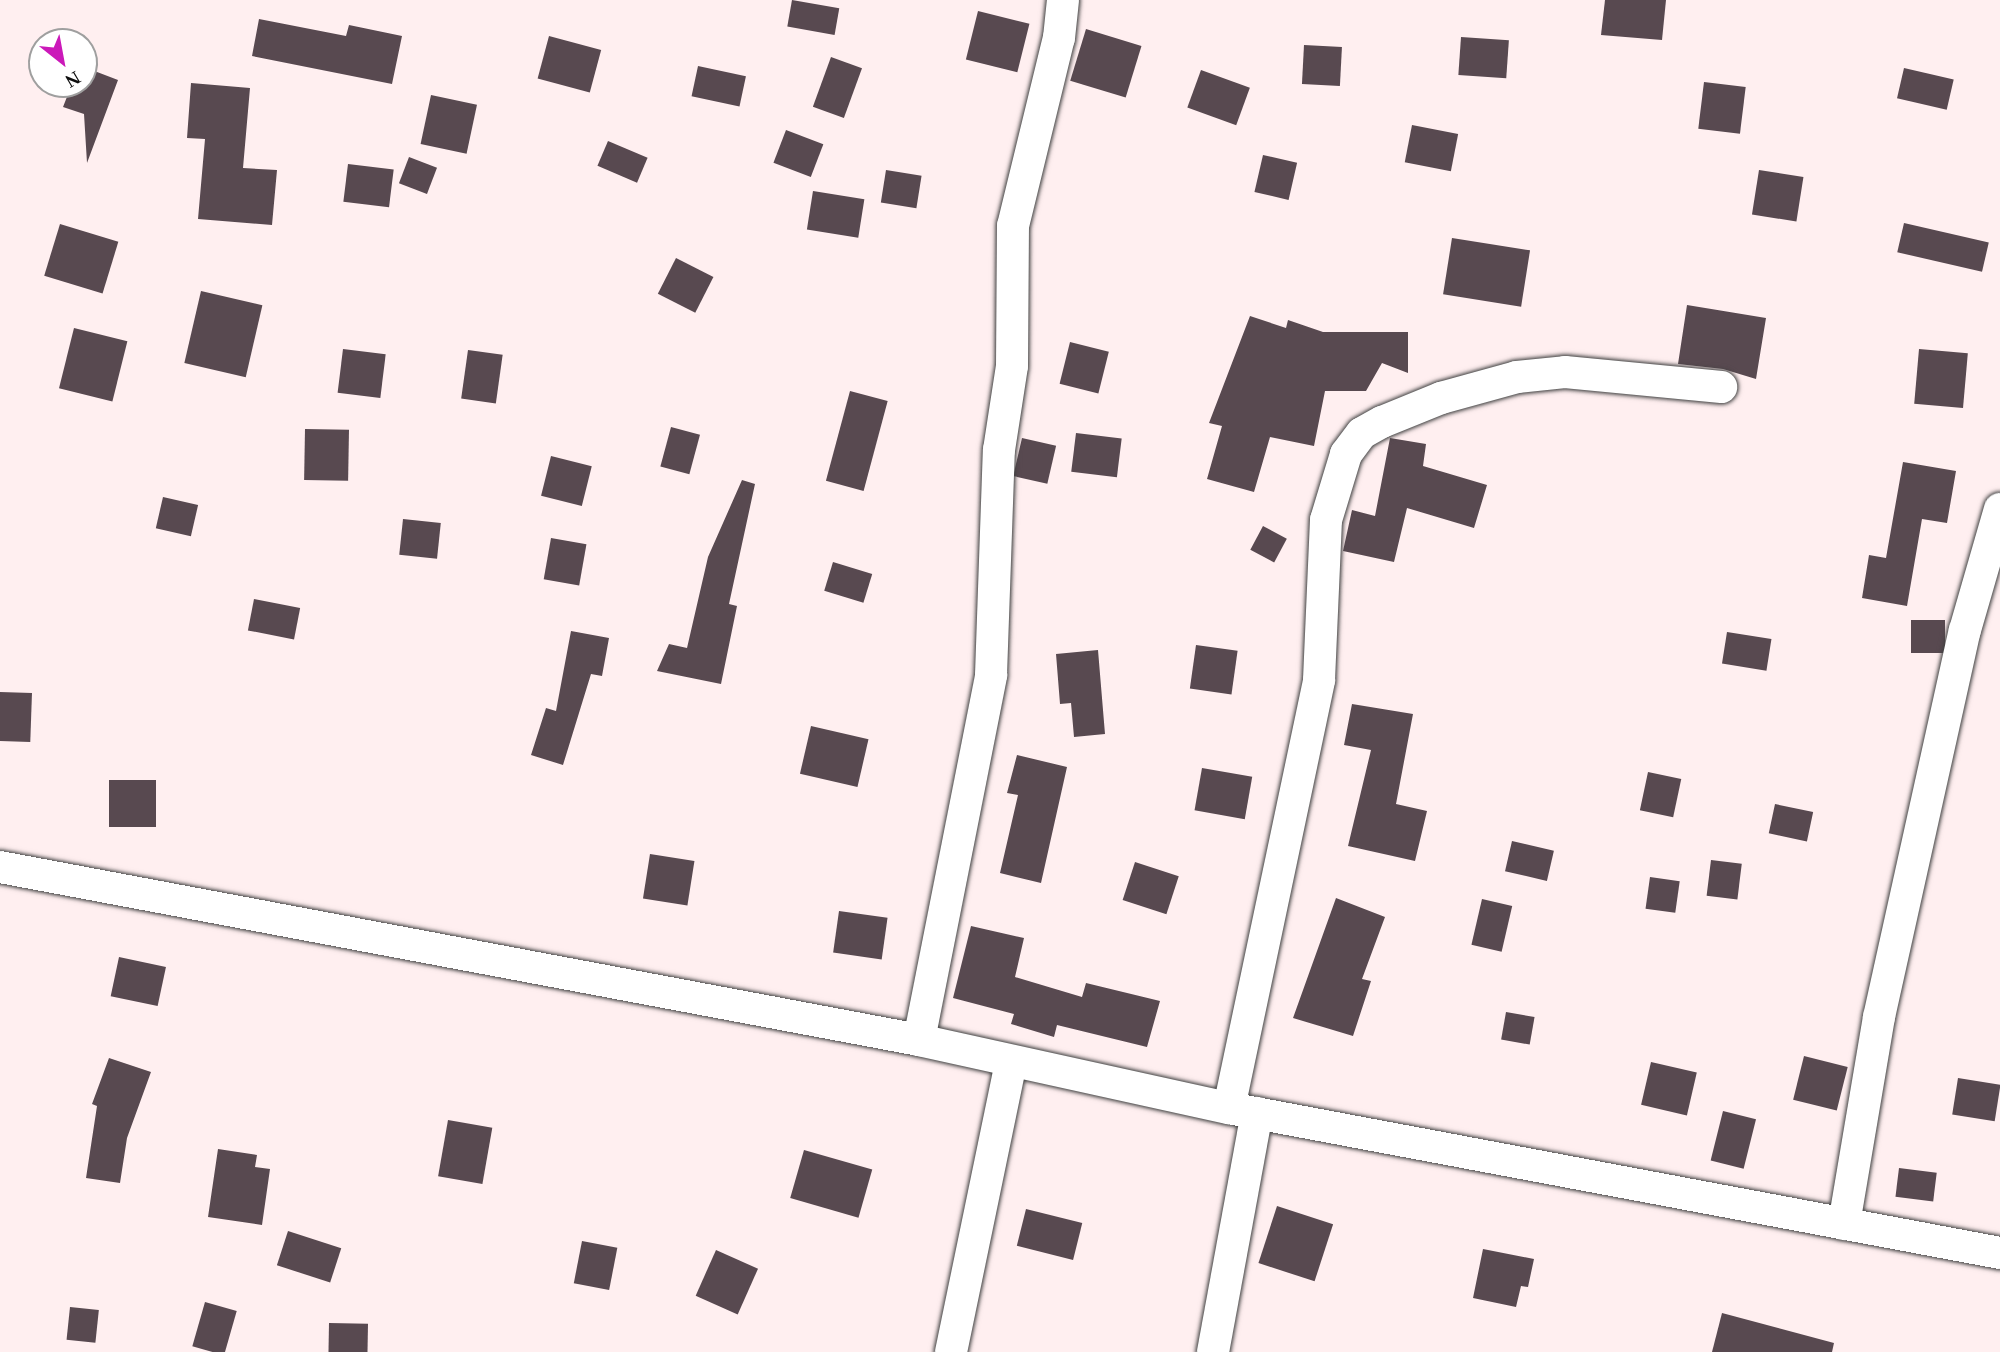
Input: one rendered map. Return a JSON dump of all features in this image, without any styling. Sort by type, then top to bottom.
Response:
[{"type":"street","points":[[919,1040],[991,675],[999,450],[1012,366],[1013,226],[1059,38],[1063,0]]},
{"type":"street","points":[[1213,1352],[1243,1110],[1319,680],[1326,520],[1346,454],[1362,433],[1382,422],[1441,397],[1517,377],[1565,372],[1721,387]]},
{"type":"street","points":[[1844,1224],[1879,1017],[1965,630],[2000,509]]},
{"type":"street","points":[[0,867],[919,1040],[1243,1110],[2000,1253]]},
{"type":"street","points":[[951,1352],[1011,1062]]},
{"type":"building","points":[[792,0],[839,8],[835,35],[787,27]]},
{"type":"building","points":[[1605,0],[1666,0],[1662,40],[1601,35]]},
{"type":"building","points":[[978,11],[1029,24],[1017,72],[966,60]]},
{"type":"building","points":[[259,19],[346,36],[349,25],[402,36],[392,84],[252,56]]},
{"type":"building","points":[[1086,29],[1141,46],[1126,98],[1070,81]]},
{"type":"building","points":[[549,36],[601,50],[590,92],[538,79]]},
{"type":"building","points":[[1461,37],[1509,40],[1506,78],[1458,75]]},
{"type":"building","points":[[1304,45],[1342,47],[1340,86],[1302,84]]},
{"type":"building","points":[[831,57],[862,68],[844,118],[813,107]]},
{"type":"building","points":[[698,66],[746,76],[739,107],[692,96]]},
{"type":"building","points":[[1904,68],[1954,79],[1947,110],[1897,98]]},
{"type":"building","points":[[1201,70],[1250,88],[1236,125],[1187,108]]},
{"type":"building","points":[[98,72],[118,80],[87,163],[84,114],[63,107],[67,98],[98,98]]},
{"type":"building","points":[[1704,82],[1746,87],[1740,134],[1698,129]]},
{"type":"building","points":[[191,83],[250,88],[243,168],[277,170],[272,225],[198,219],[205,139],[187,138]]},
{"type":"building","points":[[431,95],[477,105],[467,154],[421,144]]},
{"type":"building","points":[[1412,125],[1458,134],[1451,171],[1405,162]]},
{"type":"building","points":[[786,130],[823,144],[811,177],[773,163]]},
{"type":"building","points":[[608,141],[648,158],[637,183],[597,166]]},
{"type":"building","points":[[1263,155],[1297,163],[1289,200],[1254,192]]},
{"type":"building","points":[[409,157],[437,168],[427,194],[399,183]]},
{"type":"building","points":[[348,164],[394,170],[389,207],[343,202]]},
{"type":"building","points":[[886,170],[922,176],[916,208],[881,203]]},
{"type":"building","points":[[1759,170],[1803,177],[1796,221],[1752,214]]},
{"type":"building","points":[[813,191],[864,199],[858,238],[807,230]]},
{"type":"building","points":[[1904,223],[1989,243],[1982,272],[1897,252]]},
{"type":"building","points":[[60,224],[118,242],[103,293],[44,276]]},
{"type":"building","points":[[1452,238],[1530,250],[1521,307],[1443,294]]},
{"type":"building","points":[[676,258],[713,277],[695,313],[658,294]]},
{"type":"building","points":[[201,291],[262,305],[246,377],[184,363]]},
{"type":"building","points":[[1687,305],[1766,318],[1756,379],[1723,369],[1678,364]]},
{"type":"building","points":[[1250,316],[1286,328],[1288,320],[1323,332],[1408,332],[1408,373],[1382,363],[1366,391],[1325,391],[1314,446],[1270,437],[1254,492],[1207,479],[1222,426],[1209,423]]},
{"type":"building","points":[[74,328],[127,341],[112,401],[59,388]]},
{"type":"building","points":[[1070,342],[1109,352],[1098,393],[1060,384]]},
{"type":"building","points":[[343,349],[386,354],[380,398],[338,393]]},
{"type":"building","points":[[1919,349],[1968,353],[1963,408],[1914,404]]},
{"type":"building","points":[[468,350],[503,355],[496,403],[461,399]]},
{"type":"building","points":[[850,391],[888,401],[864,491],[826,481]]},
{"type":"building","points":[[671,427],[700,435],[689,474],[660,467]]},
{"type":"building","points":[[305,429],[349,430],[348,481],[304,480]]},
{"type":"building","points":[[1076,433],[1122,439],[1117,477],[1071,472]]},
{"type":"building","points":[[1022,438],[1056,446],[1047,484],[1013,476]]},
{"type":"building","points":[[1390,438],[1426,444],[1423,466],[1487,485],[1474,528],[1407,508],[1394,562],[1343,551],[1352,510],[1375,516]]},
{"type":"building","points":[[551,456],[592,466],[582,506],[541,496]]},
{"type":"building","points":[[1903,462],[1956,471],[1947,523],[1922,519],[1907,606],[1862,598],[1869,555],[1886,558]]},
{"type":"building","points":[[742,480],[755,484],[729,604],[737,606],[721,684],[657,671],[669,644],[687,648],[708,557]]},
{"type":"building","points":[[163,497],[198,505],[191,536],[156,528]]},
{"type":"building","points":[[403,519],[441,523],[437,559],[399,555]]},
{"type":"building","points":[[1263,526],[1287,539],[1274,563],[1250,550]]},
{"type":"building","points":[[551,538],[586,544],[579,586],[544,579]]},
{"type":"building","points":[[833,562],[872,574],[863,603],[824,591]]},
{"type":"building","points":[[254,599],[300,608],[294,639],[248,630]]},
{"type":"building","points":[[1911,620],[1945,620],[1945,653],[1911,653]]},
{"type":"building","points":[[571,631],[609,638],[602,676],[591,674],[563,765],[531,755],[546,708],[556,711]]},
{"type":"building","points":[[1727,632],[1771,639],[1766,671],[1722,664]]},
{"type":"building","points":[[1196,645],[1238,651],[1231,694],[1190,689]]},
{"type":"building","points":[[1098,650],[1105,734],[1074,737],[1071,703],[1060,704],[1056,654]]},
{"type":"building","points":[[0,692],[32,693],[30,742],[0,741]]},
{"type":"building","points":[[1352,704],[1413,714],[1396,804],[1427,811],[1415,861],[1348,846],[1371,750],[1344,745]]},
{"type":"building","points":[[811,726],[868,739],[857,787],[800,774]]},
{"type":"building","points":[[1017,755],[1067,767],[1041,883],[1000,873],[1018,795],[1007,793]]},
{"type":"building","points":[[1202,768],[1252,777],[1245,819],[1195,810]]},
{"type":"building","points":[[1648,772],[1681,779],[1673,817],[1640,810]]},
{"type":"building","points":[[109,780],[156,780],[156,827],[109,827]]},
{"type":"building","points":[[1775,804],[1813,812],[1807,841],[1769,833]]},
{"type":"building","points":[[1512,841],[1554,851],[1547,881],[1505,871]]},
{"type":"building","points":[[650,854],[694,861],[687,905],[643,898]]},
{"type":"building","points":[[1711,860],[1742,864],[1737,900],[1707,896]]},
{"type":"building","points":[[1135,862],[1179,876],[1166,914],[1123,900]]},
{"type":"building","points":[[1650,877],[1680,881],[1675,913],[1646,909]]},
{"type":"building","points":[[1336,898],[1385,917],[1362,979],[1371,981],[1353,1036],[1293,1018]]},
{"type":"building","points":[[1482,899],[1512,906],[1502,952],[1471,945]]},
{"type":"building","points":[[839,911],[888,918],[882,959],[833,953]]},
{"type":"building","points":[[971,926],[1024,938],[1015,977],[1082,997],[1086,983],[1160,1001],[1147,1047],[1057,1025],[1054,1037],[1011,1024],[1014,1014],[953,998]]},
{"type":"building","points":[[119,957],[166,967],[158,1006],[111,996]]},
{"type":"building","points":[[1506,1012],[1535,1017],[1530,1045],[1501,1040]]},
{"type":"building","points":[[1804,1056],[1848,1067],[1837,1111],[1793,1100]]},
{"type":"building","points":[[109,1058],[151,1072],[127,1138],[120,1183],[86,1178],[97,1106],[92,1104]]},
{"type":"building","points":[[1651,1062],[1697,1073],[1687,1115],[1641,1105]]},
{"type":"building","points":[[1958,1078],[2000,1085],[1995,1121],[1952,1115]]},
{"type":"building","points":[[1723,1111],[1756,1119],[1744,1169],[1711,1160]]},
{"type":"building","points":[[448,1120],[492,1128],[482,1184],[438,1176]]},
{"type":"building","points":[[218,1149],[257,1155],[255,1167],[270,1169],[262,1225],[208,1217]]},
{"type":"building","points":[[804,1150],[872,1170],[858,1218],[790,1198]]},
{"type":"building","points":[[1899,1168],[1937,1173],[1933,1201],[1895,1197]]},
{"type":"building","points":[[1277,1206],[1333,1224],[1315,1281],[1258,1263]]},
{"type":"building","points":[[1026,1209],[1082,1223],[1073,1260],[1017,1246]]},
{"type":"building","points":[[288,1231],[341,1248],[330,1283],[277,1265]]},
{"type":"building","points":[[582,1241],[617,1248],[609,1290],[574,1283]]},
{"type":"building","points":[[1483,1249],[1534,1259],[1528,1287],[1521,1286],[1516,1307],[1473,1298]]},
{"type":"building","points":[[716,1250],[758,1269],[738,1314],[696,1296]]},
{"type":"building","points":[[205,1302],[237,1311],[225,1352],[212,1352],[192,1346]]},
{"type":"building","points":[[70,1307],[99,1310],[95,1343],[67,1340]]},
{"type":"building","points":[[1722,1313],[1834,1343],[1832,1352],[1712,1352]]},
{"type":"building","points":[[329,1323],[368,1324],[367,1352],[328,1352]]}]
